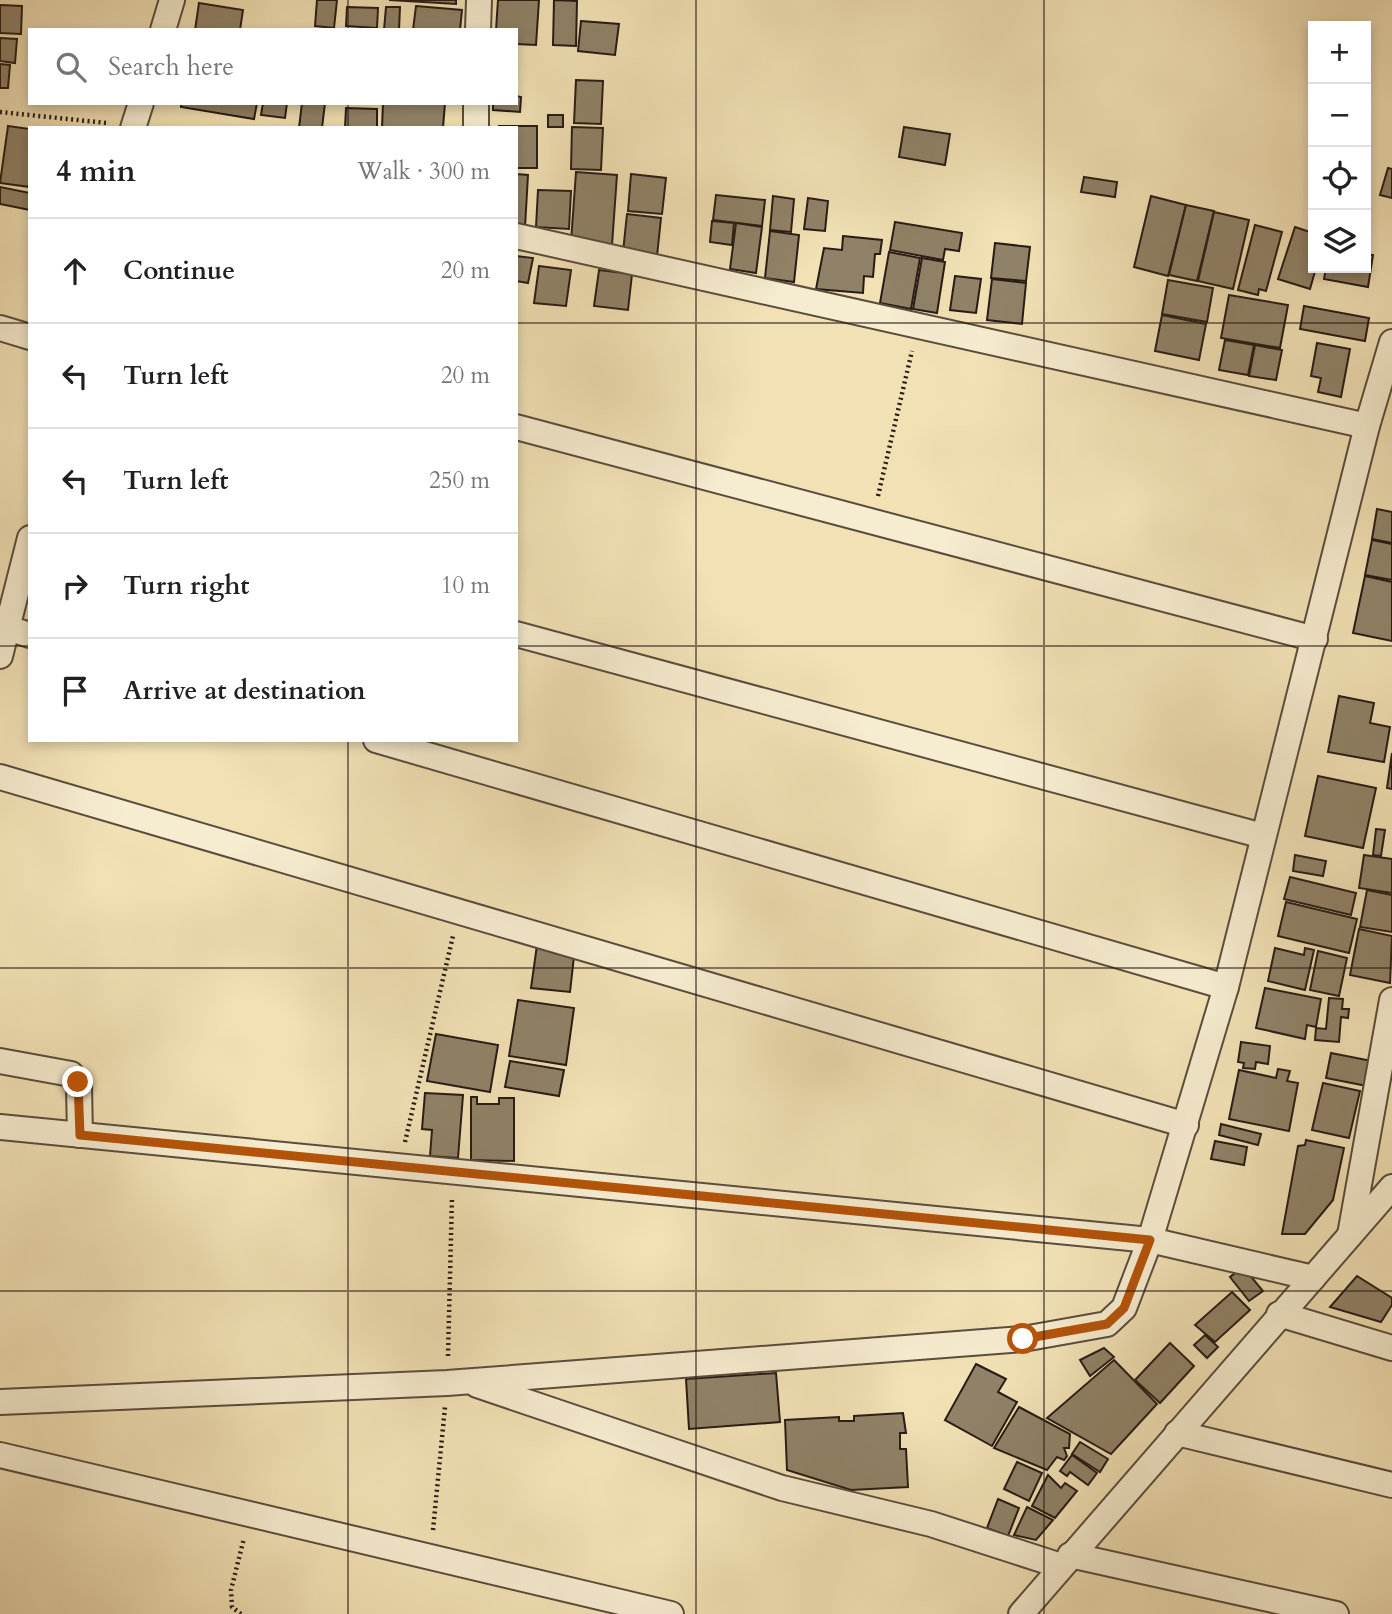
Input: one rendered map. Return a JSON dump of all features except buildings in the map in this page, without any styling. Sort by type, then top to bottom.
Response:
[{"type":"street","points":[[164,28],[172,0]]},
{"type":"street","points":[[478,28],[479,0]]},
{"type":"street","points":[[475,126],[476,105]]},
{"type":"street","points":[[518,236],[1367,426]]},
{"type":"street","points":[[0,328],[28,336]]},
{"type":"street","points":[[0,1402],[468,1382],[1023,1339],[1082,1331],[1107,1324],[1124,1308],[1150,1240],[1226,987],[1367,426],[1392,342]]},
{"type":"street","points":[[518,428],[1315,639]]},
{"type":"street","points":[[0,656],[12,630],[28,548]]},
{"type":"street","points":[[518,636],[1263,836]]},
{"type":"street","points":[[381,742],[1226,987]]},
{"type":"street","points":[[0,777],[1185,1125]]},
{"type":"street","points":[[1350,1235],[1392,1000]]},
{"type":"street","points":[[0,1061],[71,1074],[79,1087],[80,1135]]},
{"type":"street","points":[[0,1127],[1150,1240],[1312,1278]]},
{"type":"street","points":[[1021,1614],[1392,1187]]},
{"type":"street","points":[[1279,1314],[1392,1348]]},
{"type":"street","points":[[468,1382],[782,1488],[931,1524],[1065,1561],[1336,1614]]},
{"type":"street","points":[[1177,1433],[1392,1485]]},
{"type":"street","points":[[0,1455],[671,1614]]},
{"type":"path","points":[[0,112],[136,119]]},
{"type":"path","points":[[872,522],[918,326]]},
{"type":"path","points":[[400,1167],[459,911]]},
{"type":"path","points":[[241,1614],[232,1607],[231,1590],[249,1516]]},
{"type":"route","points":[[78,1082],[80,1135],[1150,1240],[1124,1308],[1107,1324],[1082,1331],[1023,1339]]}]
